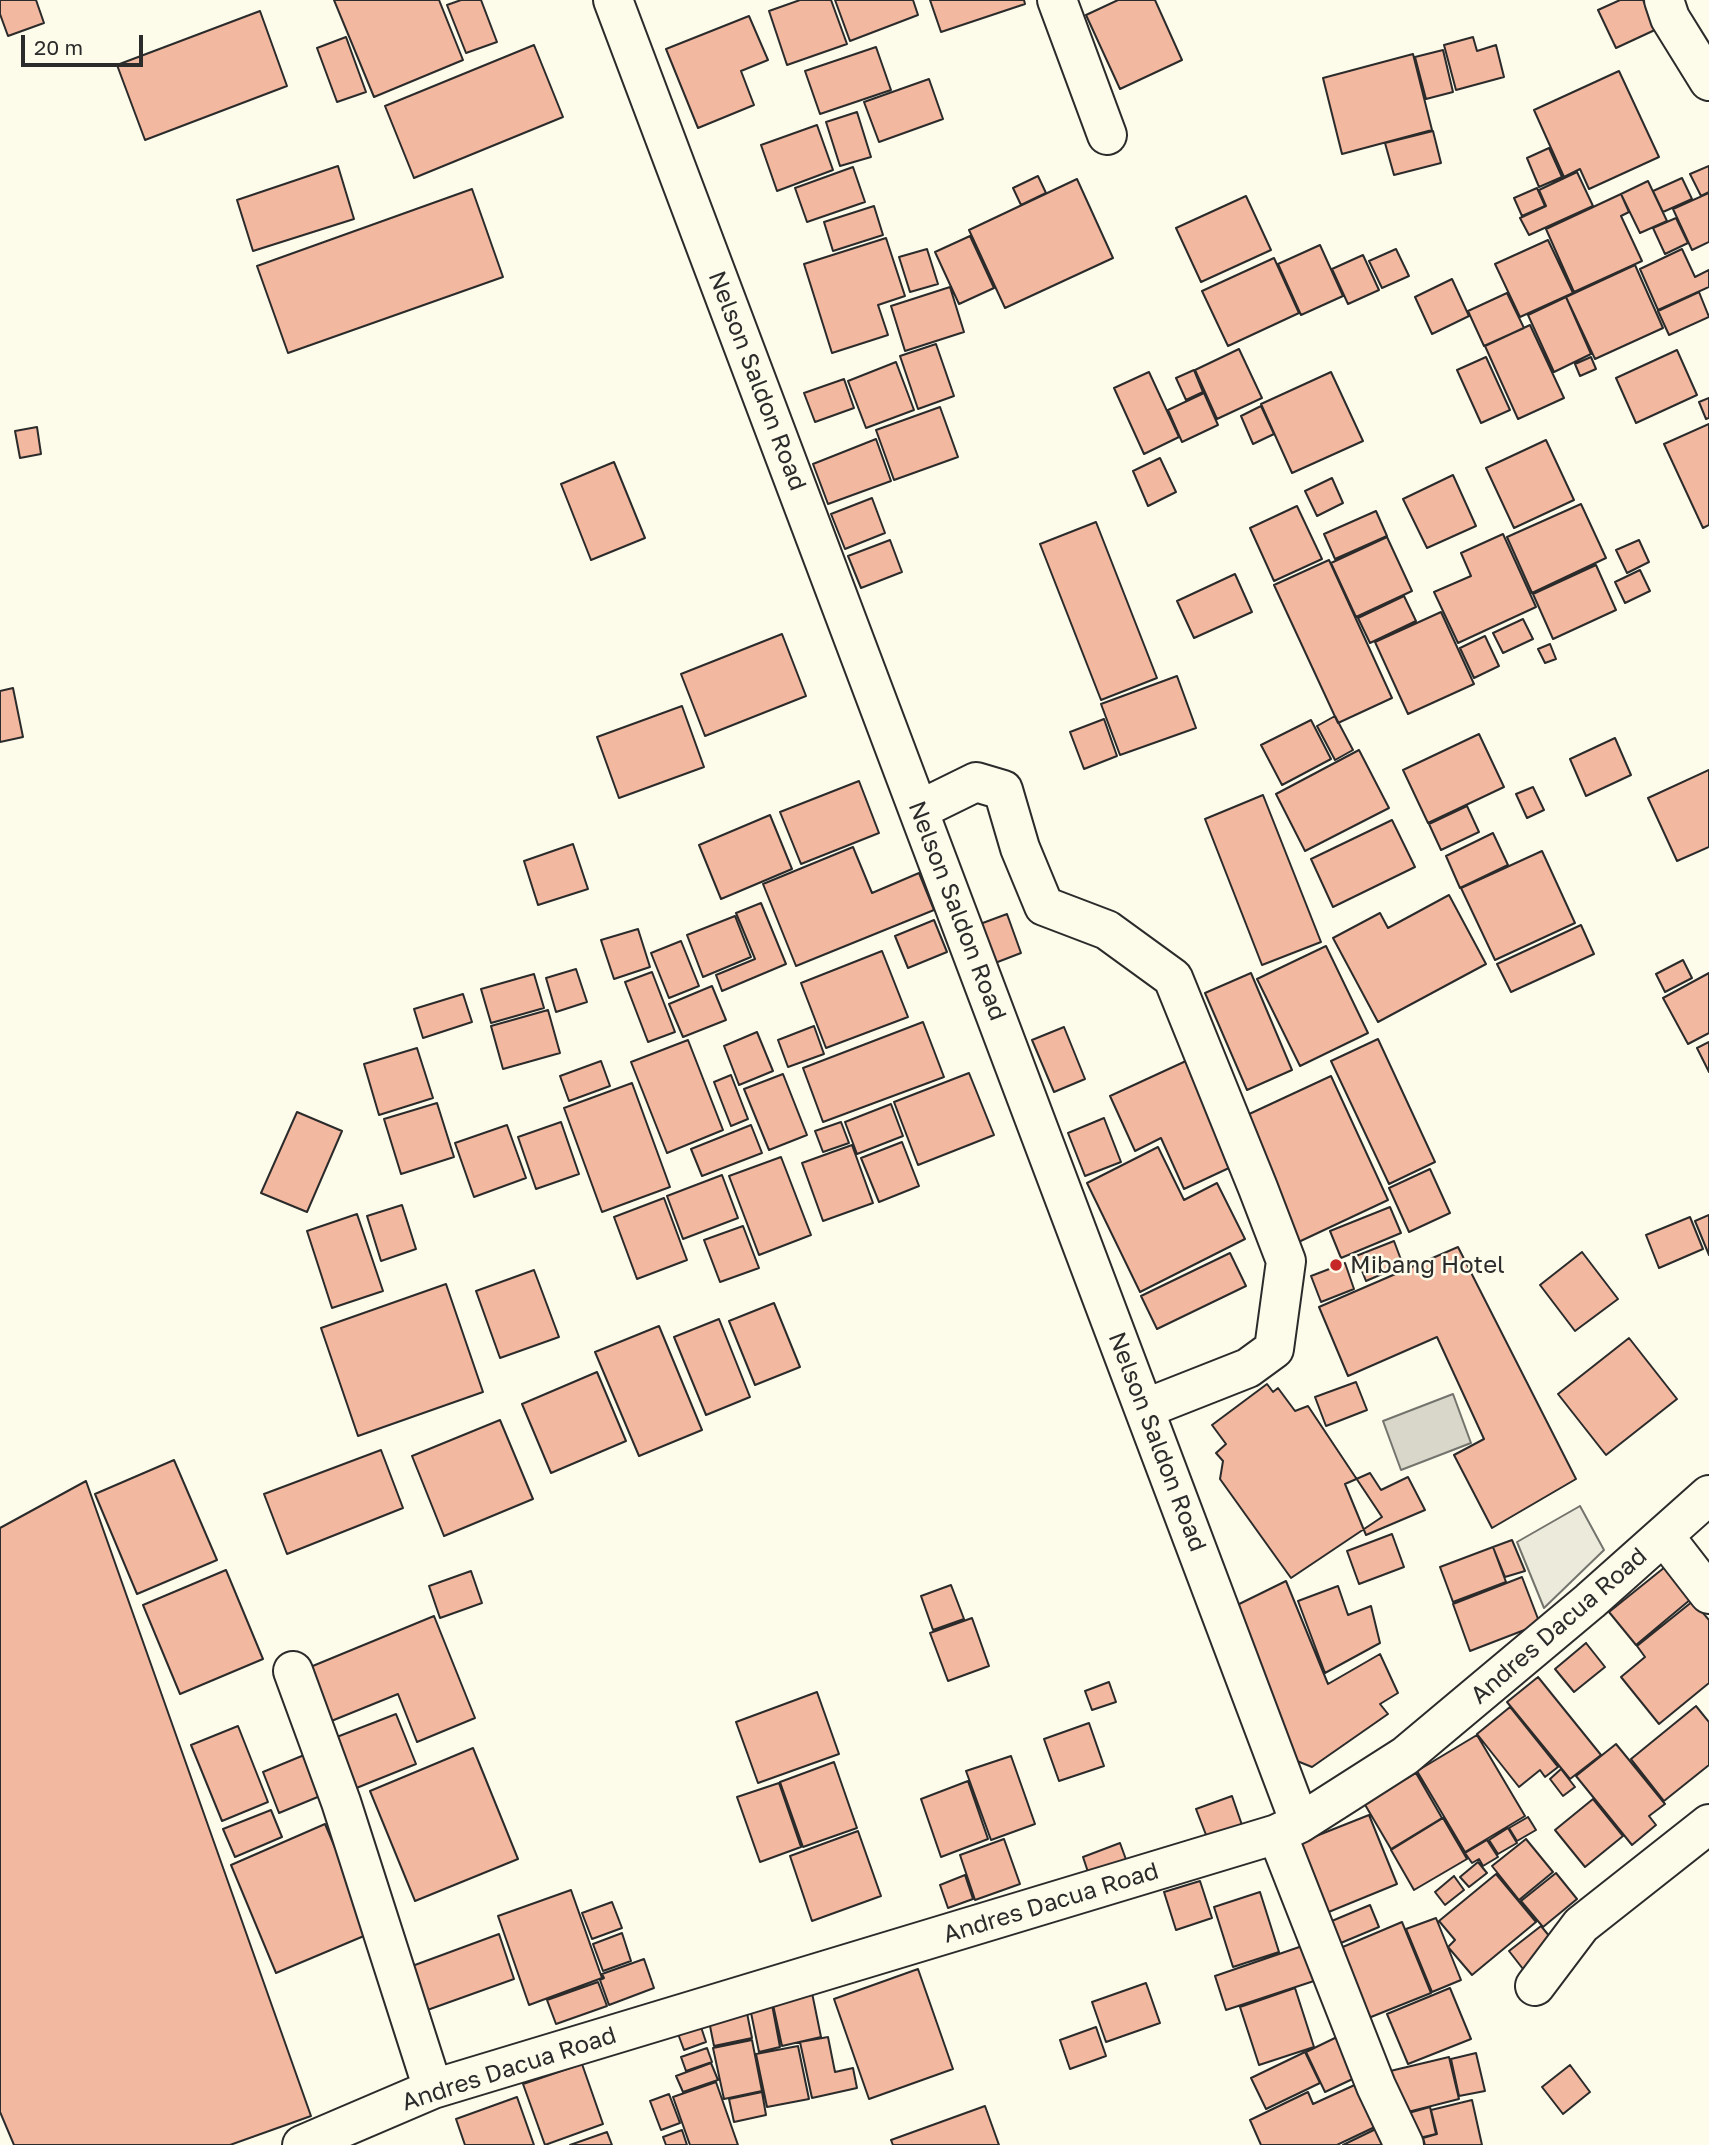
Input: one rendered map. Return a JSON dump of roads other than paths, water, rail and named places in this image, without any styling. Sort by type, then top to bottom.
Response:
[{"type":"street","name":"Nelson Saldon Road","points":[[613,0],[1144,1409],[1376,2086],[1404,2145]]},
{"type":"street","points":[[1057,0],[1107,135]]},
{"type":"street","points":[[1664,0],[1671,18],[1709,81]]},
{"type":"street","points":[[919,810],[976,782],[1003,790],[1020,848],[1044,905],[1107,930],[1172,978],[1268,1212],[1286,1261],[1274,1349],[1248,1368],[1144,1409]]},
{"type":"street","name":"Andres Dacua Road","points":[[302,2145],[433,2089],[1289,1828],[1405,1756],[1580,1610],[1709,1495]]},
{"type":"street","points":[[1664,1536],[1709,1594]]},
{"type":"street","points":[[293,1671],[341,1802],[433,2089]]},
{"type":"street","points":[[1535,1986],[1581,1925],[1709,1824]]},
{"type":"place","name":"Mibang Hotel","points":[[1336,1265]]}]
